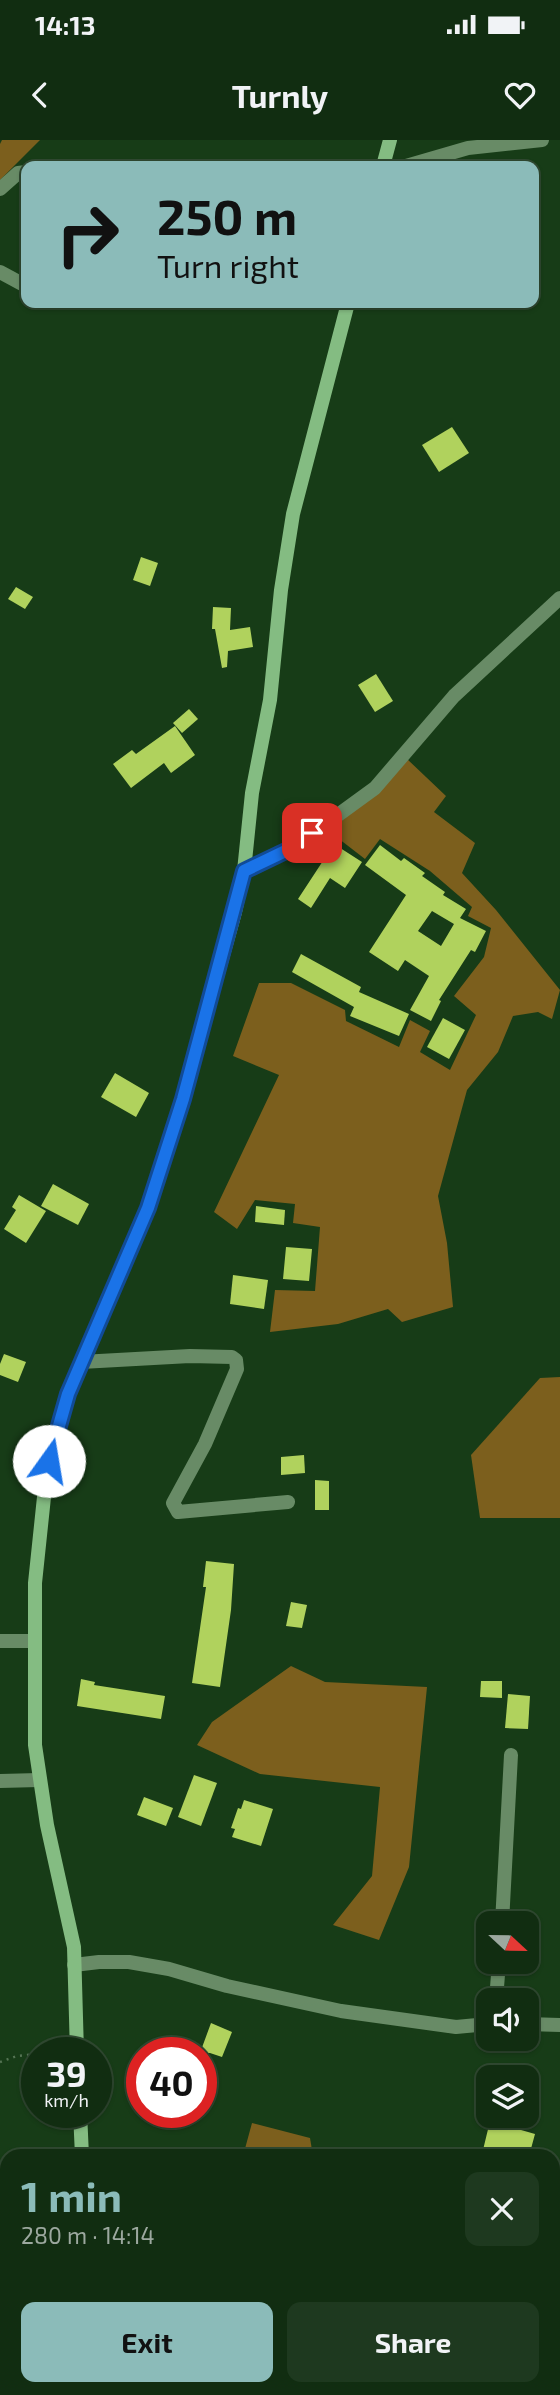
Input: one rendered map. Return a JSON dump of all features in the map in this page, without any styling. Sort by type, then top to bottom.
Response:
[{"type":"street","points":[[384,161],[390,140]]},
{"type":"street","points":[[423,161],[468,148],[542,140]]},
{"type":"street","points":[[0,189],[21,173]]},
{"type":"street","points":[[0,272],[21,283]]},
{"type":"street","points":[[76,2037],[70,1926],[47,1825],[35,1745],[35,1583],[46,1478],[62,1409],[148,1208],[183,1099],[244,871],[252,793],[273,676],[281,590],[293,514],[347,308]]},
{"type":"street","points":[[244,871],[294,847],[375,788],[454,696],[560,598]]},
{"type":"street","points":[[80,1362],[232,1357],[236,1360],[237,1369],[205,1444],[173,1507],[177,1512],[288,1502]]},
{"type":"street","points":[[0,1641],[35,1641]]},
{"type":"street","points":[[503,1911],[511,1755]]},
{"type":"street","points":[[0,1781],[39,1780]]},
{"type":"street","points":[[74,1965],[129,1962],[169,1969],[227,1986],[341,2011],[456,2027],[476,2025]]},
{"type":"street","points":[[539,2024],[560,2025]]},
{"type":"street","points":[[81,2128],[82,2149]]},
{"type":"path","points":[[0,2062],[21,2056]]},
{"type":"shaded area","points":[[2,140],[40,140],[0,180],[0,144]]},
{"type":"shaded area","points":[[406,758],[446,796],[434,812],[475,843],[462,873],[496,910],[560,990],[552,1019],[538,1012],[513,1016],[498,1052],[467,1090],[438,1196],[447,1243],[453,1307],[402,1322],[388,1309],[338,1324],[270,1332],[275,1290],[315,1291],[320,1227],[293,1223],[295,1204],[255,1200],[237,1229],[214,1212],[279,1075],[233,1056],[259,983],[291,983],[345,1010],[346,1021],[399,1047],[410,1020],[430,1031],[420,1052],[450,1070],[476,1015],[454,996],[484,957],[491,928],[468,916],[472,907],[430,871],[380,839],[365,859],[330,832]]},
{"type":"shaded area","points":[[560,1377],[560,1518],[480,1518],[471,1455],[540,1378]]},
{"type":"shaded area","points":[[291,1666],[325,1682],[427,1687],[409,1867],[379,1940],[333,1925],[372,1876],[380,1787],[260,1774],[197,1745],[212,1722]]},
{"type":"shaded area","points":[[252,2123],[310,2138],[312,2149],[245,2149]]},
{"type":"building","points":[[452,427],[469,453],[439,472],[422,445]]},
{"type":"building","points":[[141,557],[158,563],[150,586],[133,580]]},
{"type":"building","points":[[16,587],[33,597],[25,609],[8,599]]},
{"type":"building","points":[[213,607],[231,608],[230,630],[250,627],[253,647],[228,651],[227,667],[222,668],[215,629],[212,629]]},
{"type":"building","points":[[376,674],[393,701],[375,712],[358,685]]},
{"type":"building","points":[[189,709],[198,719],[182,733],[173,723]]},
{"type":"building","points":[[175,726],[195,755],[171,773],[164,763],[131,788],[113,764],[132,750],[136,754]]},
{"type":"building","points":[[334,844],[362,862],[345,888],[330,878],[311,908],[298,899]]},
{"type":"building","points":[[380,845],[401,861],[404,858],[425,873],[422,876],[445,892],[443,895],[466,909],[460,918],[486,931],[475,952],[471,950],[439,1000],[441,1001],[431,1021],[410,1010],[429,976],[405,960],[398,971],[369,952],[406,895],[365,865]],"holes":[[[432,911],[454,924],[441,946],[418,931]]]},
{"type":"building","points":[[301,954],[361,987],[359,992],[409,1014],[399,1036],[350,1016],[354,1007],[292,972]]},
{"type":"building","points":[[443,1018],[465,1030],[449,1059],[427,1047]]},
{"type":"building","points":[[115,1073],[149,1093],[136,1117],[101,1097]]},
{"type":"building","points":[[53,1184],[89,1204],[78,1225],[41,1206]]},
{"type":"building","points":[[19,1195],[46,1211],[26,1243],[4,1229],[16,1210],[12,1207]]},
{"type":"building","points":[[256,1206],[285,1210],[284,1225],[255,1222]]},
{"type":"building","points":[[286,1247],[312,1249],[309,1281],[283,1279]]},
{"type":"building","points":[[233,1275],[268,1280],[264,1309],[230,1304]]},
{"type":"building","points":[[4,1354],[26,1362],[18,1382],[0,1375]]},
{"type":"building","points":[[304,1455],[305,1473],[281,1475],[281,1457]]},
{"type":"building","points":[[315,1480],[329,1481],[329,1510],[315,1510]]},
{"type":"building","points":[[206,1561],[234,1564],[231,1610],[220,1687],[192,1683],[206,1587],[203,1587]]},
{"type":"building","points":[[291,1602],[307,1605],[302,1628],[286,1626]]},
{"type":"building","points":[[81,1679],[95,1682],[94,1685],[165,1696],[161,1719],[77,1706]]},
{"type":"building","points":[[481,1681],[502,1681],[502,1698],[480,1697]]},
{"type":"building","points":[[508,1694],[530,1696],[528,1729],[505,1728]]},
{"type":"building","points":[[194,1775],[217,1783],[201,1826],[178,1817]]},
{"type":"building","points":[[144,1797],[173,1808],[166,1826],[137,1815]]},
{"type":"building","points":[[244,1800],[273,1809],[261,1846],[232,1837],[235,1829],[231,1828]]},
{"type":"building","points":[[211,2023],[232,2032],[222,2057],[217,2055],[217,2037],[206,2037]]},
{"type":"building","points":[[488,2128],[514,2128],[535,2134],[531,2149],[483,2149]]},
{"type":"route","points":[[49,1461],[62,1409],[80,1362],[148,1208],[183,1099],[244,871],[294,847],[312,833]]}]
